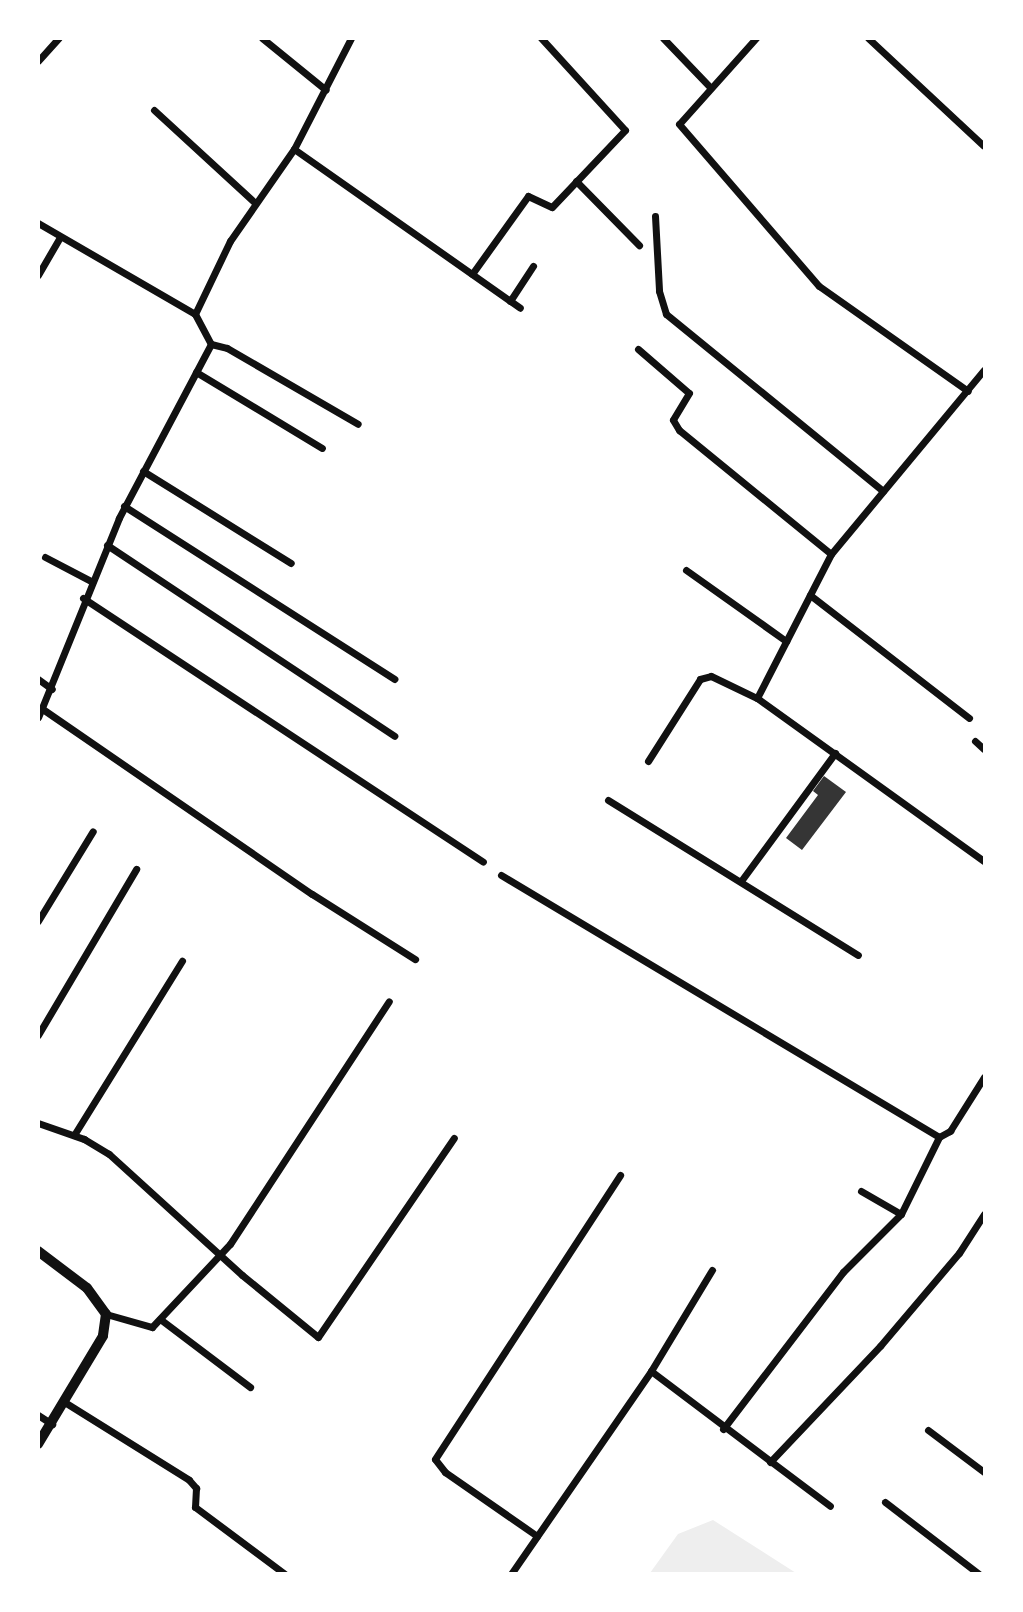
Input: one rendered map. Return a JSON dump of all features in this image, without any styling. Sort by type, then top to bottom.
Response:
[{"type":"street","points":[[38,61],[59,38]]},
{"type":"street","points":[[262,38],[326,90]]},
{"type":"street","points":[[195,314],[255,203],[294,149],[351,38]]},
{"type":"street","points":[[472,274],[528,196],[552,207],[625,130],[541,38]]},
{"type":"street","points":[[663,38],[711,88]]},
{"type":"street","points":[[756,38],[679,124],[819,286],[968,391]]},
{"type":"street","points":[[868,38],[985,146]]},
{"type":"street","points":[[154,110],[255,203]]},
{"type":"street","points":[[294,149],[520,308]]},
{"type":"street","points":[[576,181],[639,245]]},
{"type":"street","points":[[655,216],[659,291],[666,314],[883,491]]},
{"type":"street","points":[[38,223],[195,314],[211,344],[227,348],[358,424]]},
{"type":"street","points":[[38,275],[60,237]]},
{"type":"street","points":[[510,301],[533,266]]},
{"type":"street","points":[[211,344],[124,506],[83,598],[41,713],[312,894],[415,959]]},
{"type":"street","points":[[638,349],[689,393],[673,420],[680,430],[831,554]]},
{"type":"street","points":[[757,698],[831,554],[985,370]]},
{"type":"street","points":[[196,372],[322,448]]},
{"type":"street","points":[[143,471],[291,563]]},
{"type":"street","points":[[124,506],[394,679]]},
{"type":"street","points":[[107,545],[394,736]]},
{"type":"street","points":[[45,557],[91,580]]},
{"type":"street","points":[[685,570],[786,641]]},
{"type":"street","points":[[810,594],[969,718]]},
{"type":"street","points":[[83,598],[484,862]]},
{"type":"street","points":[[648,761],[705,676],[757,698],[985,861]]},
{"type":"street","points":[[38,679],[52,689]]},
{"type":"street","points":[[975,741],[985,749]]},
{"type":"street","points":[[741,881],[835,753]]},
{"type":"street","points":[[608,800],[858,954]]},
{"type":"street","points":[[38,920],[93,831]]},
{"type":"street","points":[[38,1035],[136,869]]},
{"type":"street","points":[[501,874],[939,1137]]},
{"type":"street","points":[[74,1135],[181,961]]},
{"type":"street","points":[[38,1251],[87,1289],[106,1314],[147,1327],[160,1319],[240,1233],[389,1001]]},
{"type":"street","points":[[723,1429],[843,1272],[901,1214],[939,1137],[950,1131],[985,1077]]},
{"type":"street","points":[[38,1123],[74,1135],[109,1154],[219,1254],[318,1336],[454,1138]]},
{"type":"street","points":[[537,1536],[445,1472],[435,1458],[620,1175]]},
{"type":"street","points":[[861,1191],[901,1214]]},
{"type":"street","points":[[770,1462],[880,1346],[959,1253],[985,1214]]},
{"type":"street","points":[[511,1573],[651,1371],[712,1270]]},
{"type":"street","points":[[38,1444],[66,1403],[103,1336],[106,1314]]},
{"type":"street","points":[[160,1319],[250,1387]]},
{"type":"street","points":[[651,1371],[723,1429],[830,1506]]},
{"type":"street","points":[[66,1403],[189,1480],[196,1488],[193,1504],[285,1573]]},
{"type":"street","points":[[38,1415],[52,1425]]},
{"type":"street","points":[[928,1430],[985,1472]]},
{"type":"street","points":[[885,1502],[979,1573]]},
{"type":"shaded area","points":[[713,1520],[796,1573],[650,1573],[678,1534]]},
{"type":"building","points":[[824,776],[846,792],[802,850],[786,838],[818,795],[813,791]]}]
